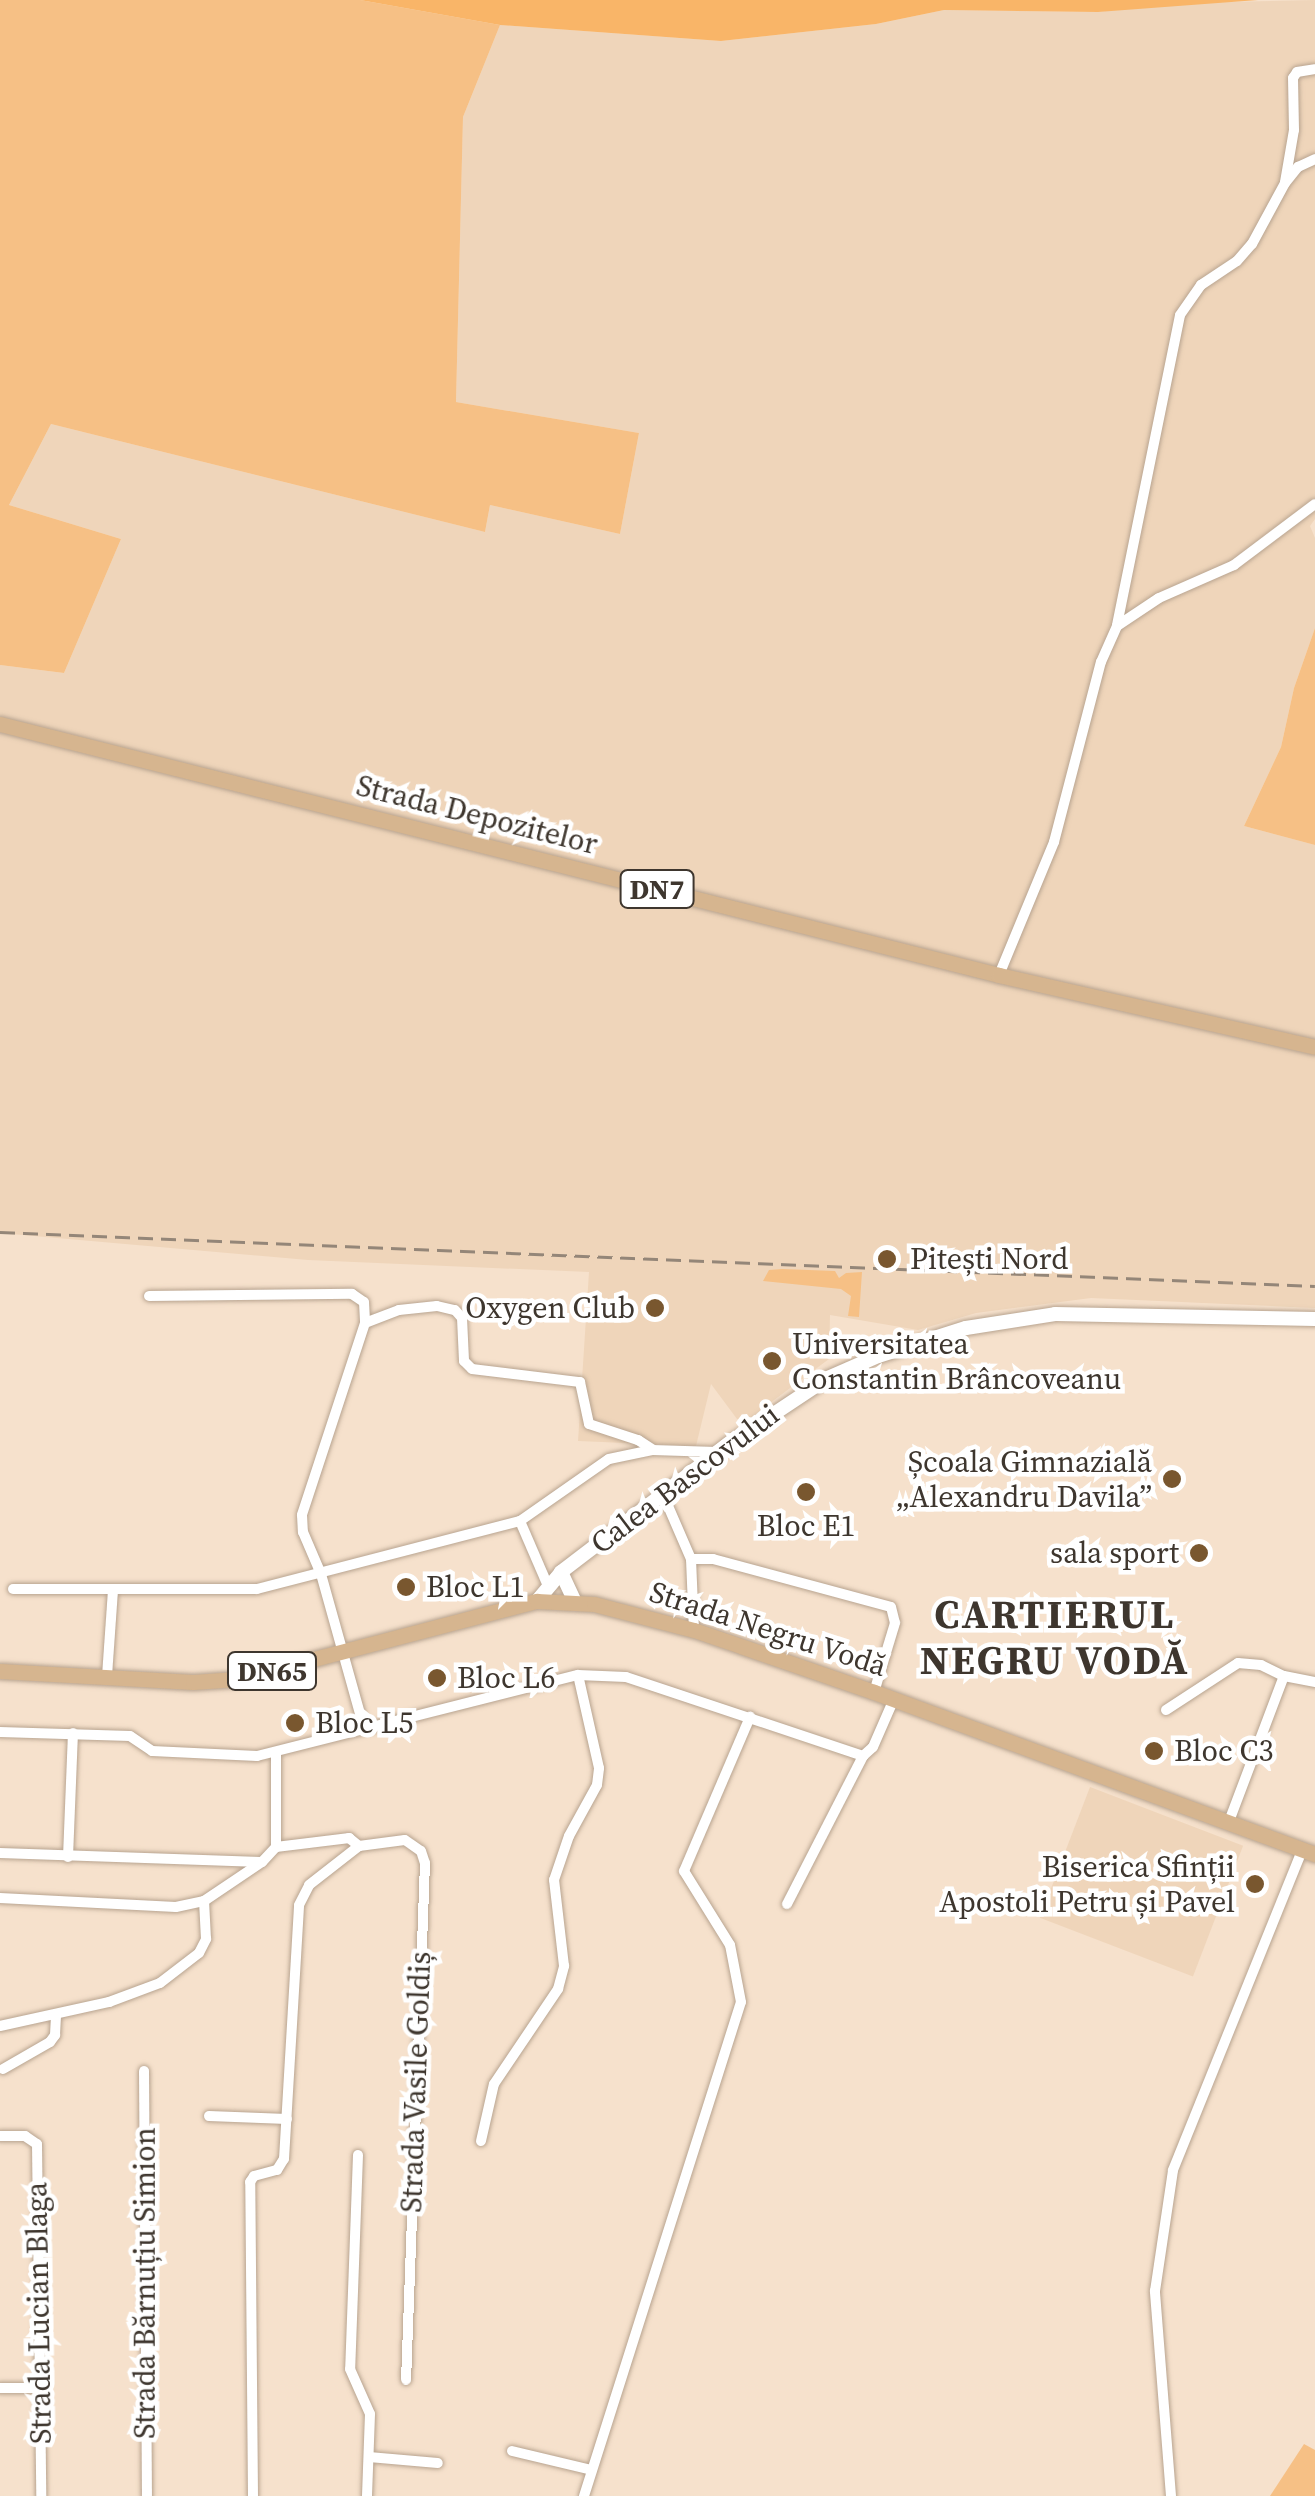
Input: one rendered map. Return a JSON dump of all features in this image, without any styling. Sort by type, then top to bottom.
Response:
[{"type":"main road","name":"Strada Depozitelor","points":[[0,724],[999,975],[1315,1047]]},
{"type":"main road","name":"Strada Negru Vodă","points":[[537,1601],[575,1602],[694,1630],[894,1699],[1309,1852]]},
{"type":"main road","name":"DN65","points":[[0,1671],[193,1682],[236,1679],[537,1601]]},
{"type":"street","points":[[1285,184],[1294,130],[1293,78],[1297,72],[1315,69]]},
{"type":"street","points":[[999,975],[1054,842],[1101,662],[1117,626],[1180,315],[1201,284],[1252,244],[1285,184],[1298,167],[1315,159]]},
{"type":"street","points":[[1117,626],[1159,598],[1234,565],[1315,504]]},
{"type":"street","points":[[149,1296],[361,1296],[365,1323],[302,1515],[303,1532],[321,1574],[364,1728]]},
{"type":"street","points":[[365,1323],[398,1310],[438,1306],[455,1310],[462,1318],[464,1361],[472,1369],[580,1382],[589,1424],[638,1440],[652,1450]]},
{"type":"street","name":"Calea Bascovului","points":[[537,1601],[561,1572],[717,1452],[828,1378],[878,1356],[966,1328],[1015,1318],[1106,1312],[1315,1319]]},
{"type":"street","points":[[13,1589],[258,1589],[520,1521],[609,1458],[652,1450],[717,1452]]},
{"type":"street","points":[[662,1492],[691,1559],[694,1630]]},
{"type":"street","points":[[520,1521],[548,1586]]},
{"type":"street","points":[[691,1559],[713,1558],[891,1607],[896,1614],[895,1623],[874,1692]]},
{"type":"street","points":[[561,1572],[575,1602]]},
{"type":"street","points":[[107,1676],[113,1591]]},
{"type":"street","points":[[1166,1710],[1238,1663],[1315,1682]]},
{"type":"street","points":[[481,2141],[494,2084],[558,1989],[564,1966],[554,1880],[569,1836],[597,1785],[599,1768],[578,1675]]},
{"type":"street","points":[[0,1732],[130,1736],[152,1751],[242,1757],[276,1753],[578,1675],[626,1677],[863,1756]]},
{"type":"street","points":[[1228,1824],[1284,1676]]},
{"type":"street","points":[[786,1904],[863,1756],[873,1747],[894,1699]]},
{"type":"street","points":[[584,2496],[741,2002],[730,1945],[684,1871],[750,1717]]},
{"type":"street","points":[[68,1857],[73,1733]]},
{"type":"street","points":[[0,1898],[176,1907],[204,1901],[262,1862],[276,1846],[276,1753]]},
{"type":"street","points":[[253,2496],[250,2182],[254,2176],[282,2166],[299,1906],[309,1885],[359,1846],[349,1838],[276,1846]]},
{"type":"street","name":"Strada Vasile Goldiș","points":[[359,1846],[405,1840],[422,1851],[425,1864],[406,2380]]},
{"type":"street","points":[[0,1852],[262,1862]]},
{"type":"street","points":[[1172,2496],[1155,2291],[1174,2170],[1309,1852]]},
{"type":"street","points":[[0,2026],[134,1995],[180,1970],[199,1953],[206,1939],[204,1901]]},
{"type":"street","points":[[3,2070],[50,2042],[56,2035],[56,2015]]},
{"type":"street","name":"Strada Bărnuțiu Simion","points":[[144,2070],[147,2496]]},
{"type":"street","points":[[208,2116],[287,2119]]},
{"type":"street","name":"Strada Lucian Blaga","points":[[0,2136],[25,2136],[37,2144],[41,2496]]},
{"type":"street","points":[[358,2155],[350,2369],[370,2414],[367,2496]]},
{"type":"street","points":[[0,2388],[39,2388]]},
{"type":"street","points":[[512,2451],[592,2470]]},
{"type":"street","points":[[369,2457],[438,2463]]},
{"type":"shaded area","points":[[0,0],[360,0],[500,25],[463,117],[456,402],[639,433],[620,534],[490,505],[485,532],[51,424],[9,505],[121,539],[64,673],[0,665]]},
{"type":"shaded area","points":[[360,0],[1258,0],[1098,12],[944,10],[876,24],[721,41],[500,25]]},
{"type":"shaded area","points":[[1315,0],[1315,519],[1310,526],[1315,538],[1315,628],[1294,688],[1281,747],[1244,826],[1315,845],[1315,1308],[1091,1298],[976,1313],[918,1330],[830,1315],[829,1359],[750,1418],[737,1419],[711,1384],[696,1446],[578,1441],[589,1272],[308,1260],[0,1233],[0,665],[64,673],[121,539],[9,505],[51,424],[485,532],[490,505],[620,534],[639,433],[456,402],[463,117],[500,25],[721,41],[876,24],[944,10],[1098,12],[1168,3]]},
{"type":"shaded area","points":[[1315,628],[1315,845],[1244,826],[1281,747],[1294,688]]},
{"type":"shaded area","points":[[769,1270],[835,1271],[839,1278],[846,1273],[862,1272],[859,1317],[848,1316],[851,1296],[841,1289],[763,1281]]},
{"type":"shaded area","points":[[1090,1787],[1243,1846],[1193,1976],[1040,1918]]},
{"type":"shaded area","points":[[1304,2444],[1315,2450],[1315,2496],[1270,2496]]},
{"type":"railway","points":[[0,1232],[1315,1286]]},
{"type":"place","name":"Pitești Nord","points":[[887,1259]]},
{"type":"place","name":"Oxygen Club","points":[[655,1308]]},
{"type":"place","name":"Universitatea Constantin Brâncoveanu","points":[[772,1361]]},
{"type":"place","name":"Școala Gimnazială „Alexandru Davila”","points":[[1172,1479]]},
{"type":"place","name":"Bloc E1","points":[[806,1492]]},
{"type":"place","name":"sala sport","points":[[1199,1553]]},
{"type":"place","name":"Bloc L1","points":[[406,1587]]},
{"type":"place","name":"Bloc L6","points":[[437,1678]]},
{"type":"place","name":"Bloc L5","points":[[295,1723]]},
{"type":"place","name":"Bloc C3","points":[[1154,1751]]},
{"type":"place","name":"Biserica Sfinții Apostoli Petru și Pavel","points":[[1255,1884]]},
{"type":"district","name":"CARTIERUL NEGRU VODĂ","points":[[1055,1637]]}]
